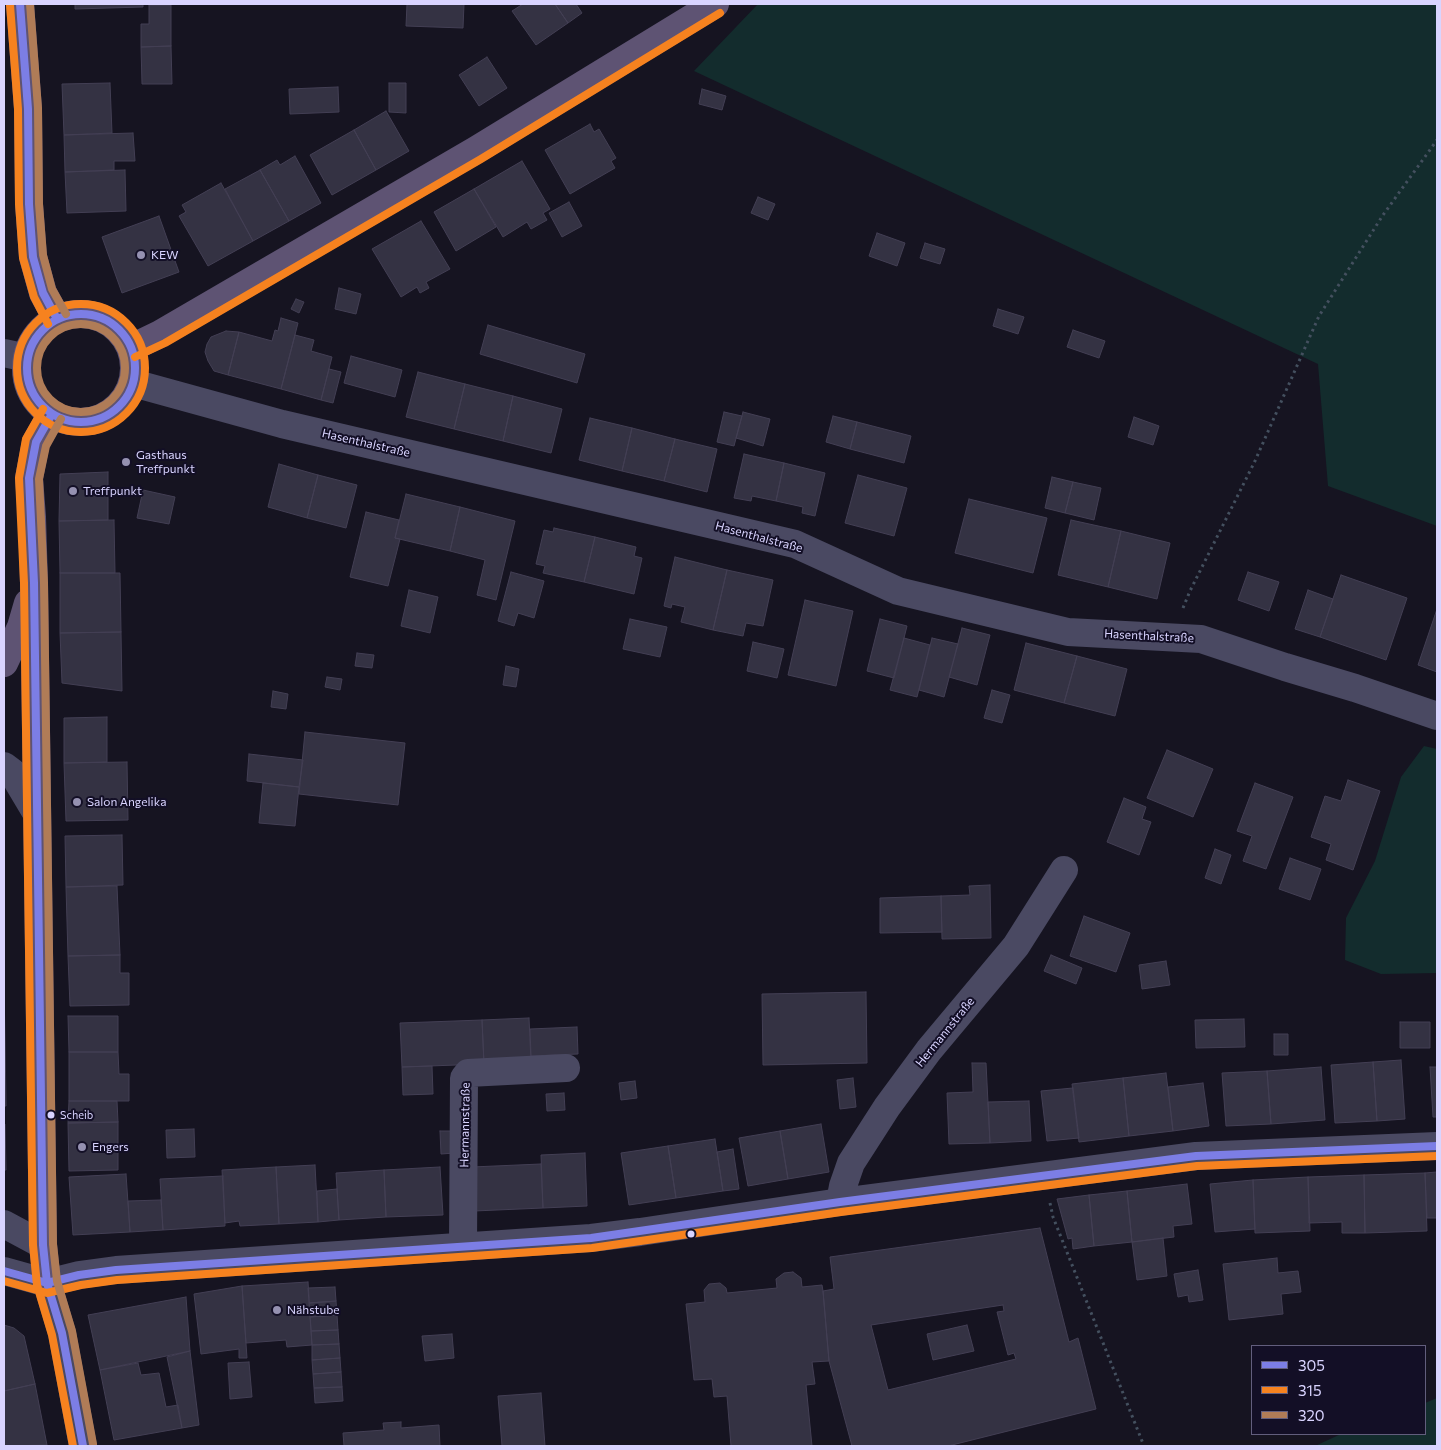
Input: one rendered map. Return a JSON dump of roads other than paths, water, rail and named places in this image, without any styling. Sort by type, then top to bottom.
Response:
[{"type":"main road","points":[[20,4],[28,110],[33,257],[43,294],[57,319]]},
{"type":"main road","points":[[131,348],[160,334],[476,150],[715,4]]},
{"type":"main road","points":[[74,314],[92,315],[108,321],[122,333],[131,348],[135,365],[133,383],[126,398],[115,410],[100,418],[84,421],[68,420],[52,414],[40,403],[31,390],[27,375],[15,356],[32,342],[42,328],[57,319],[74,314]]},
{"type":"main road","points":[[47,1282],[43,1245],[34,583],[29,478],[36,442],[52,414]]},
{"type":"main road","points":[[4,663],[21,627],[34,583]]},
{"type":"street","name":"Hasenthalstraße","points":[[133,383],[282,424],[795,544],[898,591],[1068,632],[1201,639],[1437,716]]},
{"type":"street","points":[[4,766],[12,772],[37,814]]},
{"type":"street","name":"Hermannstraße","points":[[840,1202],[842,1186],[851,1163],[887,1107],[929,1050],[1016,946],[1064,870]]},
{"type":"street","name":"Hermannstraße","points":[[463,1247],[464,1078],[468,1073],[566,1068]]},
{"type":"street","points":[[4,1272],[47,1282],[116,1270],[592,1238],[840,1202],[1196,1156],[1437,1146]]},
{"type":"street","points":[[4,1224],[43,1245]]},
{"type":"street","points":[[47,1282],[62,1333],[84,1446]]},
{"type":"place","name":"KEW","points":[[141,255]]},
{"type":"place","name":"Gasthaus Treffpunkt","points":[[126,462]]},
{"type":"place","name":"Treffpunkt","points":[[73,491]]},
{"type":"place","name":"Salon Angelika","points":[[77,802]]},
{"type":"place","name":"Scheib","points":[[51,1115]]},
{"type":"place","name":"Engers","points":[[82,1147]]},
{"type":"place","name":"Nähstube","points":[[277,1310]]}]
